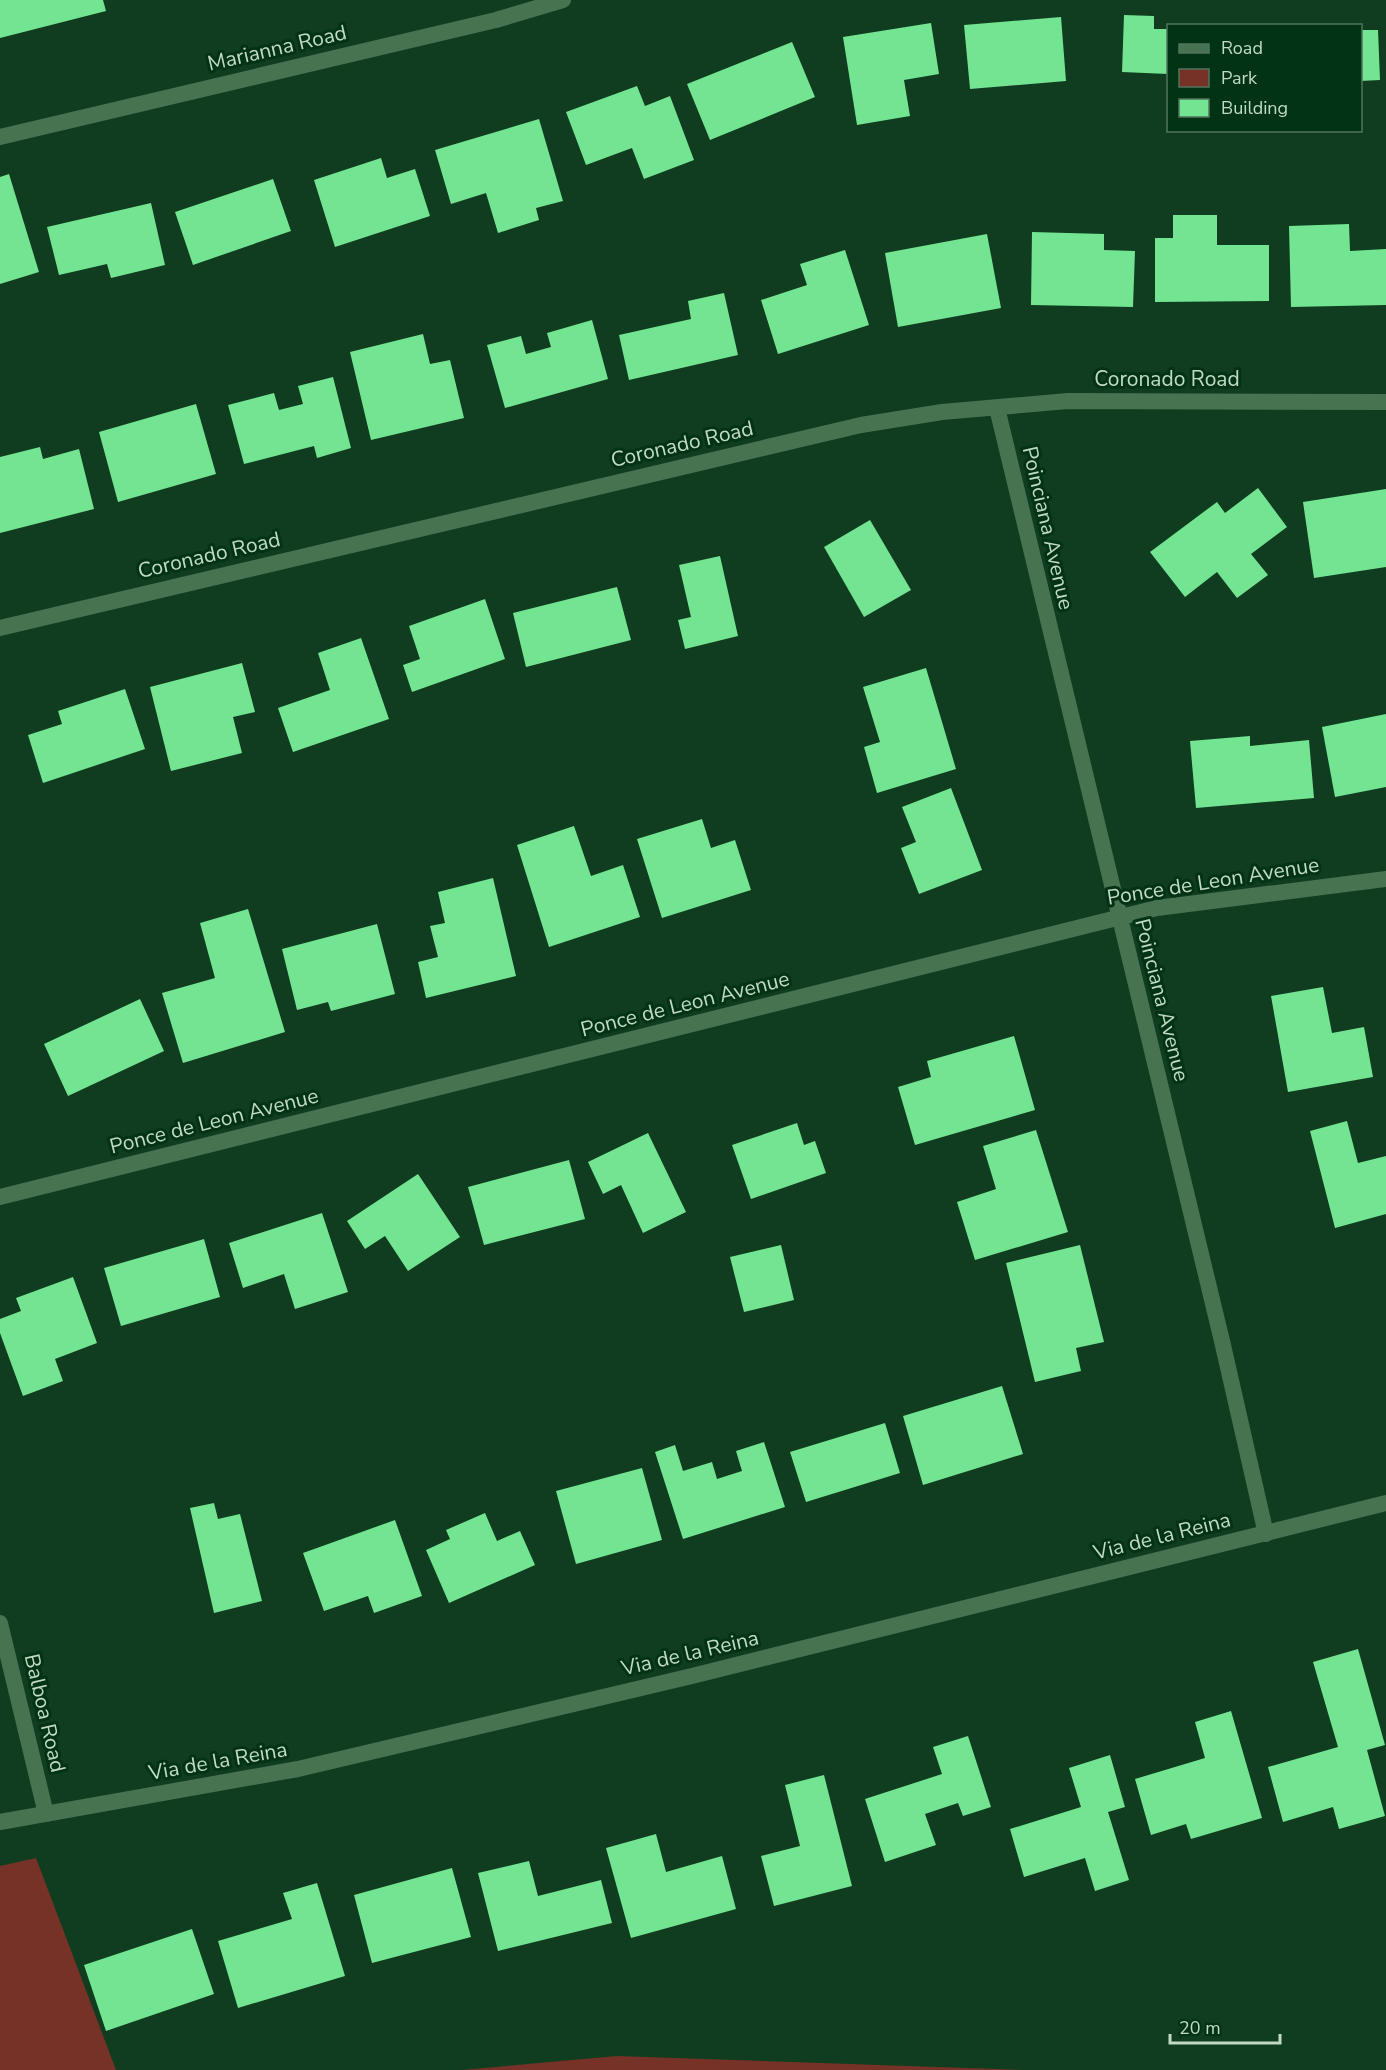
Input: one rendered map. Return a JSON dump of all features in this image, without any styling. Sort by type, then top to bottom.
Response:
[{"type":"street","name":"Marianna Road","points":[[0,137],[496,20],[563,0]]},
{"type":"street","name":"Coronado Road","points":[[0,628],[861,425],[942,412],[1068,401],[1386,402]]},
{"type":"street","name":"Poinciana Avenue","points":[[996,408],[1219,1330],[1266,1534]]},
{"type":"street","name":"Ponce de Leon Avenue","points":[[0,1197],[1157,908],[1386,879]]},
{"type":"street","name":"Via de la Reina","points":[[0,1822],[298,1769],[692,1676],[1386,1503]]},
{"type":"street","name":"Balboa Road","points":[[0,1623],[46,1814]]},
{"type":"green space","points":[[36,1858],[116,2070],[0,2070],[0,1866]]},
{"type":"green space","points":[[617,2056],[1025,2070],[462,2070]]},
{"type":"building","points":[[0,0],[103,0],[106,11],[0,38]]},
{"type":"building","points":[[1124,15],[1154,16],[1154,29],[1167,29],[1167,74],[1122,72]]},
{"type":"building","points":[[1061,17],[1066,81],[970,89],[964,25]]},
{"type":"building","points":[[931,23],[939,74],[904,80],[910,116],[857,125],[843,37]]},
{"type":"building","points":[[1362,30],[1378,30],[1380,80],[1362,81]]},
{"type":"building","points":[[792,42],[815,97],[710,140],[687,84]]},
{"type":"building","points":[[637,86],[645,106],[670,96],[694,160],[644,179],[632,148],[586,165],[566,112]]},
{"type":"building","points":[[539,119],[563,201],[536,208],[539,220],[498,233],[486,193],[451,204],[435,150]]},
{"type":"building","points":[[381,158],[387,178],[415,169],[430,216],[335,247],[314,180]]},
{"type":"building","points":[[9,174],[39,272],[0,284],[0,177]]},
{"type":"building","points":[[273,179],[291,231],[193,265],[175,212]]},
{"type":"building","points":[[151,203],[165,265],[111,278],[107,264],[59,275],[47,227]]},
{"type":"building","points":[[1173,215],[1217,215],[1217,245],[1269,245],[1269,301],[1155,302],[1155,238],[1173,238]]},
{"type":"building","points":[[1349,224],[1350,251],[1386,249],[1386,305],[1291,307],[1289,226]]},
{"type":"building","points":[[1032,232],[1104,234],[1104,250],[1135,251],[1133,307],[1031,305]]},
{"type":"building","points":[[987,234],[1001,308],[898,327],[885,253]]},
{"type":"building","points":[[845,250],[869,325],[778,354],[761,300],[807,285],[800,264]]},
{"type":"building","points":[[724,293],[738,355],[629,380],[619,335],[691,319],[688,301]]},
{"type":"building","points":[[592,320],[608,379],[505,408],[487,345],[521,336],[526,354],[551,347],[547,333]]},
{"type":"building","points":[[423,334],[430,364],[450,360],[464,418],[371,440],[350,352]]},
{"type":"building","points":[[333,377],[351,448],[317,458],[314,446],[244,464],[228,405],[274,393],[279,410],[303,404],[298,386]]},
{"type":"building","points":[[196,404],[216,474],[118,502],[99,432]]},
{"type":"building","points":[[40,447],[43,459],[79,449],[94,509],[0,533],[0,457]]},
{"type":"building","points":[[1258,488],[1287,527],[1251,554],[1268,575],[1237,598],[1217,572],[1185,597],[1150,552],[1217,502],[1225,513]]},
{"type":"building","points":[[1386,489],[1386,567],[1314,578],[1303,502]]},
{"type":"building","points":[[870,520],[911,590],[864,617],[824,547]]},
{"type":"building","points":[[720,556],[738,636],[685,649],[678,620],[691,617],[679,565]]},
{"type":"building","points":[[617,587],[631,640],[526,667],[513,613]]},
{"type":"building","points":[[485,599],[505,659],[412,692],[403,665],[420,659],[409,626]]},
{"type":"building","points":[[361,638],[389,719],[293,752],[278,708],[330,690],[318,653]]},
{"type":"building","points":[[242,663],[255,712],[233,717],[242,753],[171,771],[150,687]]},
{"type":"building","points":[[926,668],[956,769],[877,793],[864,747],[880,742],[863,687]]},
{"type":"building","points":[[125,689],[145,749],[43,783],[28,735],[62,724],[58,711]]},
{"type":"building","points":[[1386,714],[1386,787],[1335,797],[1322,727]]},
{"type":"building","points":[[1250,736],[1250,746],[1309,740],[1314,798],[1196,808],[1190,741]]},
{"type":"building","points":[[951,788],[982,870],[919,894],[901,848],[916,842],[902,807]]},
{"type":"building","points":[[702,819],[711,848],[735,840],[751,890],[662,918],[637,839]]},
{"type":"building","points":[[574,826],[591,876],[623,865],[640,917],[549,947],[517,845]]},
{"type":"building","points":[[493,878],[516,976],[426,998],[418,962],[438,957],[430,926],[445,923],[438,892]]},
{"type":"building","points":[[248,909],[285,1032],[183,1063],[162,993],[215,978],[200,923]]},
{"type":"building","points":[[377,924],[395,994],[331,1011],[328,1002],[297,1010],[282,949]]},
{"type":"building","points":[[1323,987],[1332,1033],[1364,1027],[1373,1077],[1288,1092],[1271,996]]},
{"type":"building","points":[[140,999],[164,1051],[68,1096],[44,1044]]},
{"type":"building","points":[[1014,1036],[1035,1110],[915,1145],[898,1087],[931,1077],[927,1061]]},
{"type":"building","points":[[1347,1121],[1358,1163],[1386,1156],[1386,1214],[1335,1228],[1310,1131]]},
{"type":"building","points":[[797,1123],[804,1145],[815,1141],[826,1173],[751,1199],[732,1145]]},
{"type":"building","points":[[1036,1130],[1068,1232],[975,1260],[957,1202],[996,1189],[983,1146]]},
{"type":"building","points":[[648,1133],[686,1212],[643,1233],[621,1185],[603,1194],[588,1162]]},
{"type":"building","points":[[569,1160],[585,1219],[484,1245],[468,1187]]},
{"type":"building","points":[[418,1174],[460,1237],[408,1271],[385,1236],[365,1249],[347,1221]]},
{"type":"building","points":[[322,1213],[348,1292],[295,1309],[284,1274],[243,1288],[229,1243]]},
{"type":"building","points":[[204,1239],[220,1297],[121,1326],[104,1268]]},
{"type":"building","points":[[781,1245],[794,1300],[744,1312],[730,1257]]},
{"type":"building","points":[[1080,1245],[1104,1342],[1076,1348],[1081,1371],[1035,1382],[1006,1263]]},
{"type":"building","points":[[73,1277],[97,1343],[55,1359],[63,1381],[23,1396],[0,1333],[0,1319],[21,1311],[16,1298]]},
{"type":"building","points":[[1002,1386],[1023,1454],[923,1485],[903,1416]]},
{"type":"building","points":[[885,1423],[900,1473],[806,1502],[790,1452]]},
{"type":"building","points":[[764,1442],[785,1507],[683,1539],[655,1452],[675,1445],[683,1471],[712,1462],[717,1479],[742,1471],[736,1451]]},
{"type":"building","points":[[642,1468],[662,1540],[576,1564],[556,1491]]},
{"type":"building","points":[[214,1503],[218,1519],[240,1514],[262,1601],[214,1613],[190,1508]]},
{"type":"building","points":[[485,1513],[497,1541],[520,1531],[535,1565],[449,1603],[426,1550],[450,1539],[446,1530]]},
{"type":"building","points":[[395,1520],[422,1596],[374,1613],[368,1596],[324,1611],[303,1553]]},
{"type":"building","points":[[1358,1649],[1385,1745],[1367,1750],[1385,1816],[1339,1829],[1333,1807],[1283,1822],[1268,1767],[1338,1747],[1313,1662]]},
{"type":"building","points":[[1231,1711],[1262,1818],[1191,1839],[1186,1824],[1151,1835],[1135,1779],[1205,1758],[1195,1722]]},
{"type":"building","points":[[968,1736],[991,1807],[963,1816],[958,1803],[925,1814],[936,1845],[885,1862],[865,1799],[942,1774],[933,1747]]},
{"type":"building","points":[[1110,1755],[1125,1807],[1108,1812],[1129,1880],[1095,1891],[1085,1858],[1024,1877],[1010,1829],[1081,1807],[1069,1768]]},
{"type":"building","points":[[824,1775],[852,1886],[774,1906],[761,1856],[800,1846],[785,1785]]},
{"type":"building","points":[[656,1834],[666,1872],[722,1856],[736,1909],[631,1938],[606,1848]]},
{"type":"building","points":[[529,1861],[538,1896],[601,1880],[612,1923],[498,1951],[478,1873]]},
{"type":"building","points":[[452,1868],[471,1937],[372,1963],[354,1895]]},
{"type":"building","points":[[317,1883],[345,1976],[238,2008],[218,1941],[292,1919],[283,1893]]},
{"type":"building","points":[[192,1929],[214,1994],[106,2031],[84,1965]]}]
